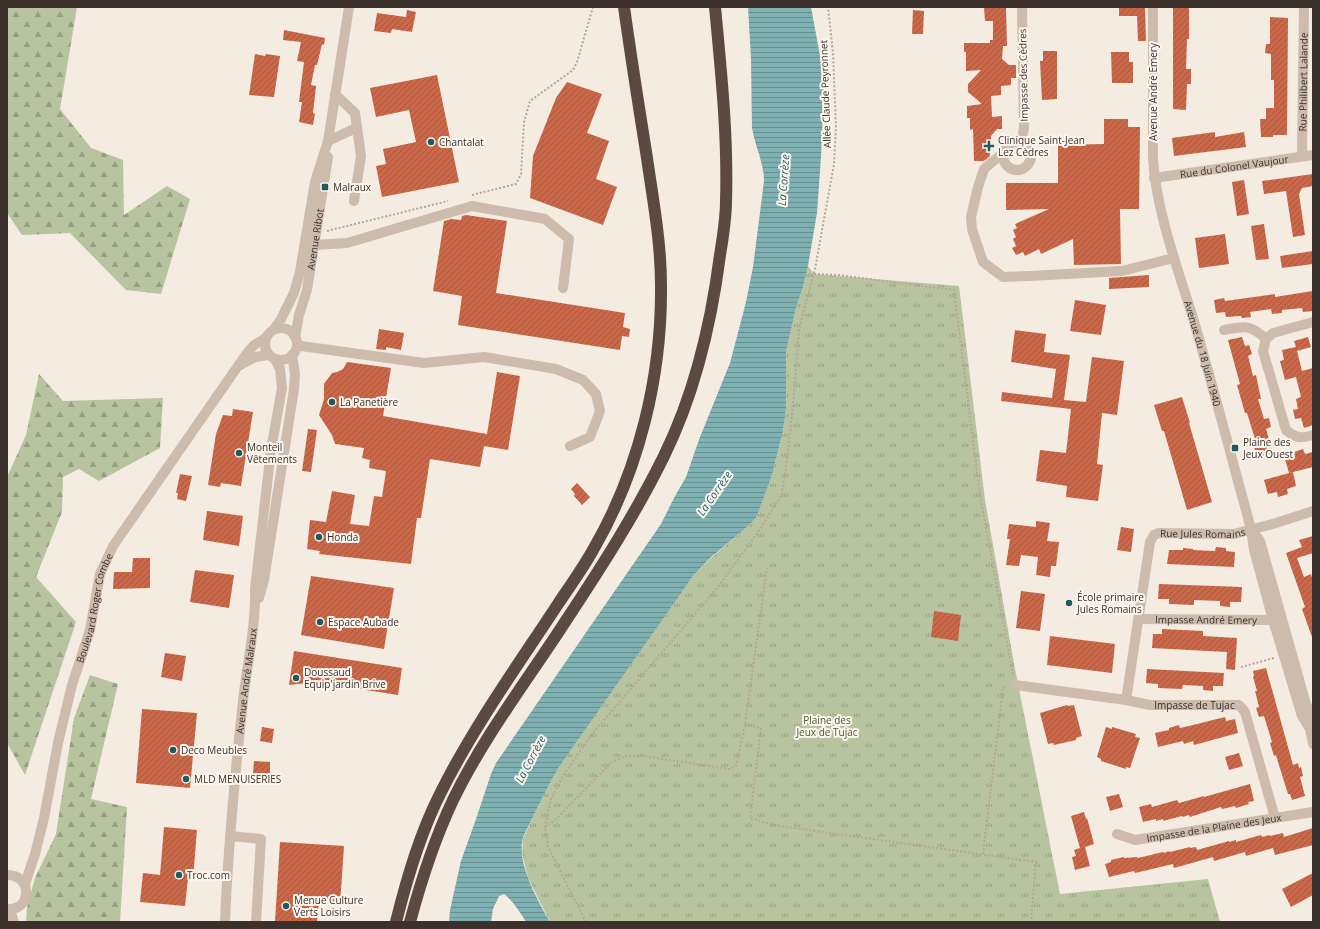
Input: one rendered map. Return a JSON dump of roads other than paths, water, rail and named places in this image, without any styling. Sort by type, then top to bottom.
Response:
[{"type":"highway","points":[[396,922],[406,884],[422,837],[440,794],[460,757],[491,707],[593,550],[630,473],[640,440],[653,382],[659,330],[661,285],[656,219],[624,7]]},
{"type":"highway","points":[[410,922],[433,850],[453,800],[490,735],[631,518],[665,454],[695,378],[707,334],[716,285],[726,204],[727,167],[724,108],[715,7]]},
{"type":"street","name":"Avenue Ribot","points":[[296,340],[299,315],[307,290],[316,234],[328,158],[328,141],[349,7]]},
{"type":"street","name":"Impasse des Cèdres","points":[[1021,142],[1024,128],[1022,7]]},
{"type":"street","name":"Avenue André Emery","points":[[1153,7],[1154,178]]},
{"type":"street","name":"Rue Philibert Lalande","points":[[1302,156],[1304,7]]},
{"type":"street","points":[[335,94],[355,113],[361,156],[354,201]]},
{"type":"street","points":[[328,141],[356,128]]},
{"type":"street","name":"Avenue Ribot","points":[[274,329],[281,320],[294,293],[300,272],[315,182],[328,141]]},
{"type":"street","points":[[974,203],[982,191],[988,173],[994,169],[1011,168],[1015,170],[1024,168],[1030,161],[1030,152],[1021,142],[1012,143],[995,161],[984,168],[981,175],[974,203],[971,217],[972,229],[983,262],[986,265],[1003,276],[1050,275],[1122,271],[1174,258]]},
{"type":"street","points":[[1003,153],[1004,162],[1011,168]]},
{"type":"street","name":"Rue du Colonel Vaujour","points":[[1154,178],[1313,155]]},
{"type":"street","name":"Avenue du 18 Juin 1940","points":[[1154,178],[1159,206],[1199,339],[1251,529],[1252,544],[1273,620],[1302,716],[1311,729],[1313,744]]},
{"type":"street","points":[[314,245],[347,243],[472,206],[545,219],[569,239],[563,288]]},
{"type":"street","points":[[1313,322],[1273,333],[1266,339],[1263,351],[1286,430],[1294,436],[1302,439],[1313,436]]},
{"type":"street","points":[[1224,330],[1244,326],[1257,331],[1266,339]]},
{"type":"street","points":[[296,340],[295,350],[292,355],[281,360],[272,357],[266,350],[264,344],[269,333],[274,329],[280,328],[292,332],[301,346],[424,363],[484,357],[556,369],[583,380],[596,394],[600,411],[590,437],[570,446]]},
{"type":"street","name":"Boulevard Roger Combe","points":[[9,910],[17,908],[26,898],[27,891],[25,884],[35,854],[44,818],[58,743],[72,686],[90,630],[100,574],[113,546],[239,366],[254,345],[266,338]]},
{"type":"street","name":"Avenue André Malraux","points":[[255,607],[264,580],[294,389],[295,374],[292,355]]},
{"type":"street","name":"Boulevard Roger Combe","points":[[239,366],[254,357],[272,357]]},
{"type":"street","name":"Avenue André Malraux","points":[[225,922],[230,836],[242,711],[255,607],[255,589],[270,458],[282,388],[280,369],[272,357]]},
{"type":"street","points":[[1251,529],[1313,511]]},
{"type":"street","name":"Avenue du 18 Juin 1940","points":[[1251,529],[1260,541],[1306,704],[1313,718]]},
{"type":"street","name":"Rue Jules Romains","points":[[1126,700],[1150,542],[1154,535],[1159,533],[1234,534],[1251,529]]},
{"type":"street","name":"Impasse André Emery","points":[[1139,619],[1273,620]]},
{"type":"street","name":"Impasse de Tujac","points":[[1014,685],[1126,700],[1150,705],[1239,705],[1245,712],[1275,818]]},
{"type":"street","name":"Impasse de la Plaine des Jeux","points":[[1116,834],[1135,840],[1313,812]]},
{"type":"street","points":[[230,836],[261,839],[256,922]]},
{"type":"street","points":[[7,875],[15,876],[21,879],[25,884]]},
{"type":"street","points":[[9,910],[14,922]]},
{"type":"water","name":"La Corrèze","points":[[748,7],[811,7],[824,87],[817,213],[808,266],[786,351],[786,409],[783,431],[772,475],[756,518],[710,558],[693,576],[559,767],[541,799],[523,838],[522,848],[525,870],[529,882],[550,922],[526,922],[513,903],[504,894],[499,896],[493,909],[491,922],[449,922],[450,910],[461,861],[496,763],[661,524],[686,477],[700,437],[730,363],[746,302],[753,267],[764,181],[763,168],[752,128],[751,59]]},
{"type":"place","name":"Chantalat","points":[[431,142]]},
{"type":"place","name":"Clinique Saint-Jean Lez Cèdres","points":[[989,146]]},
{"type":"place","name":"Malraux","points":[[325,187]]},
{"type":"place","name":"La Panetière","points":[[332,402]]},
{"type":"place","name":"Plaine des Jeux Ouest","points":[[1235,448]]},
{"type":"place","name":"Monteil Vêtements","points":[[239,453]]},
{"type":"place","name":"Honda","points":[[319,537]]},
{"type":"place","name":"École primaire Jules Romains","points":[[1069,603]]},
{"type":"place","name":"Espace Aubade","points":[[320,622]]},
{"type":"place","name":"Doussaud Equip'jardin Brive","points":[[296,678]]},
{"type":"place","name":"Deco Meubles","points":[[173,750]]},
{"type":"place","name":"MLD MENUISERIES","points":[[186,779]]},
{"type":"place","name":"Troc.com","points":[[179,875]]},
{"type":"place","name":"Menue Culture Verts Loisirs","points":[[286,906]]},
{"type":"park label","name":"Plaine des Jeux de Tujac","points":[[827,726]]}]
